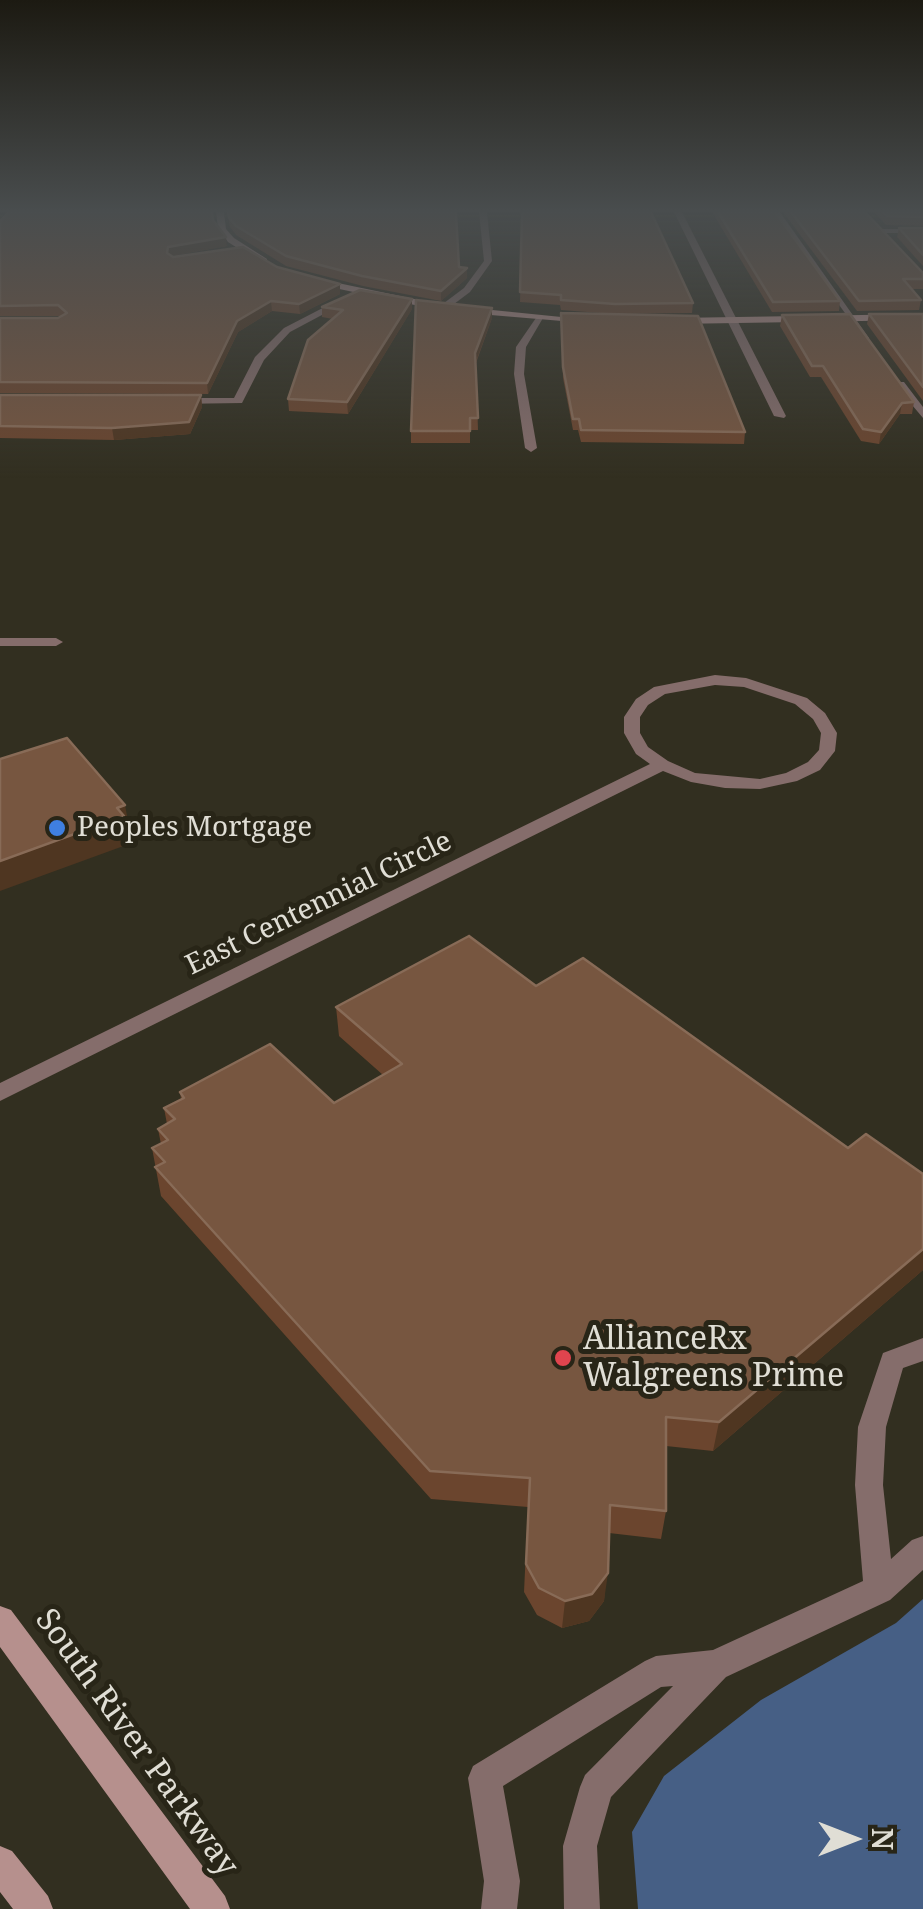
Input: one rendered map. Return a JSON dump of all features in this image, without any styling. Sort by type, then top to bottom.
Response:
[{"type":"street","points":[[159,401],[238,401],[258,359],[287,330],[341,301]]},
{"type":"street","points":[[405,301],[538,318],[595,320]]},
{"type":"street","points":[[443,308],[452,301]]},
{"type":"street","points":[[725,301],[780,416]]},
{"type":"street","points":[[840,301],[868,340]]},
{"type":"street","points":[[665,321],[923,317]]},
{"type":"street","points":[[531,448],[520,356],[521,346],[538,318]]},
{"type":"street","points":[[890,370],[923,415]]},
{"type":"street","points":[[0,642],[56,642]]},
{"type":"street","points":[[746,682],[775,690],[810,709],[828,734],[828,751],[814,766],[790,778],[760,784],[725,784],[691,777],[662,765],[642,750],[632,733],[632,717],[642,702],[660,690],[686,683],[746,682]]},
{"type":"street","name":"East Centennial Circle","points":[[0,1093],[662,765]]},
{"type":"street","points":[[880,1588],[869,1485],[872,1427],[892,1361],[923,1349]]},
{"type":"street","points":[[499,1909],[502,1881],[485,1778],[656,1672],[715,1666],[880,1588],[923,1550]]},
{"type":"street","name":"South River Parkway","points":[[0,1621],[212,1909]]},
{"type":"street","points":[[582,1909],[580,1846],[597,1787],[715,1666]]},
{"type":"street","points":[[0,1863],[35,1909]]},
{"type":"water","points":[[923,1599],[923,1909],[638,1909],[632,1832],[664,1776],[761,1700],[896,1623]]},
{"type":"building","points":[[0,301],[271,301],[237,321],[207,383],[0,382],[0,318],[58,318],[67,313],[58,305],[0,306]]},
{"type":"building","points":[[335,301],[411,301],[347,402],[288,399],[308,340],[343,310],[322,307]]},
{"type":"building","points":[[416,301],[492,308],[475,353],[478,418],[470,418],[470,431],[411,431]]},
{"type":"building","points":[[576,301],[693,303],[615,304]]},
{"type":"building","points":[[561,313],[698,316],[745,432],[581,430],[579,419],[573,419],[563,367]]},
{"type":"building","points":[[850,314],[914,402],[902,403],[881,432],[863,429],[823,366],[812,366],[782,315]]},
{"type":"building","points":[[869,314],[923,314],[923,387]]},
{"type":"building","points":[[0,395],[201,395],[189,422],[112,428],[0,426]]},
{"type":"building","name":"Peoples Mortgage","points":[[67,738],[125,805],[117,808],[124,816],[0,861],[0,759]]},
{"type":"building","name":"AllianceRx Walgreens Prime","points":[[469,936],[536,986],[583,958],[848,1148],[866,1134],[923,1174],[923,1249],[719,1422],[666,1417],[666,1511],[610,1505],[608,1573],[592,1594],[565,1601],[539,1588],[526,1564],[530,1478],[430,1471],[155,1167],[165,1162],[152,1148],[168,1140],[158,1129],[175,1119],[164,1108],[184,1098],[180,1092],[270,1044],[334,1103],[402,1064],[336,1007]]},
{"type":"place","name":"Peoples Mortgage","points":[[57,828]]},
{"type":"place","name":"AllianceRx Walgreens Prime","points":[[563,1358]]}]
